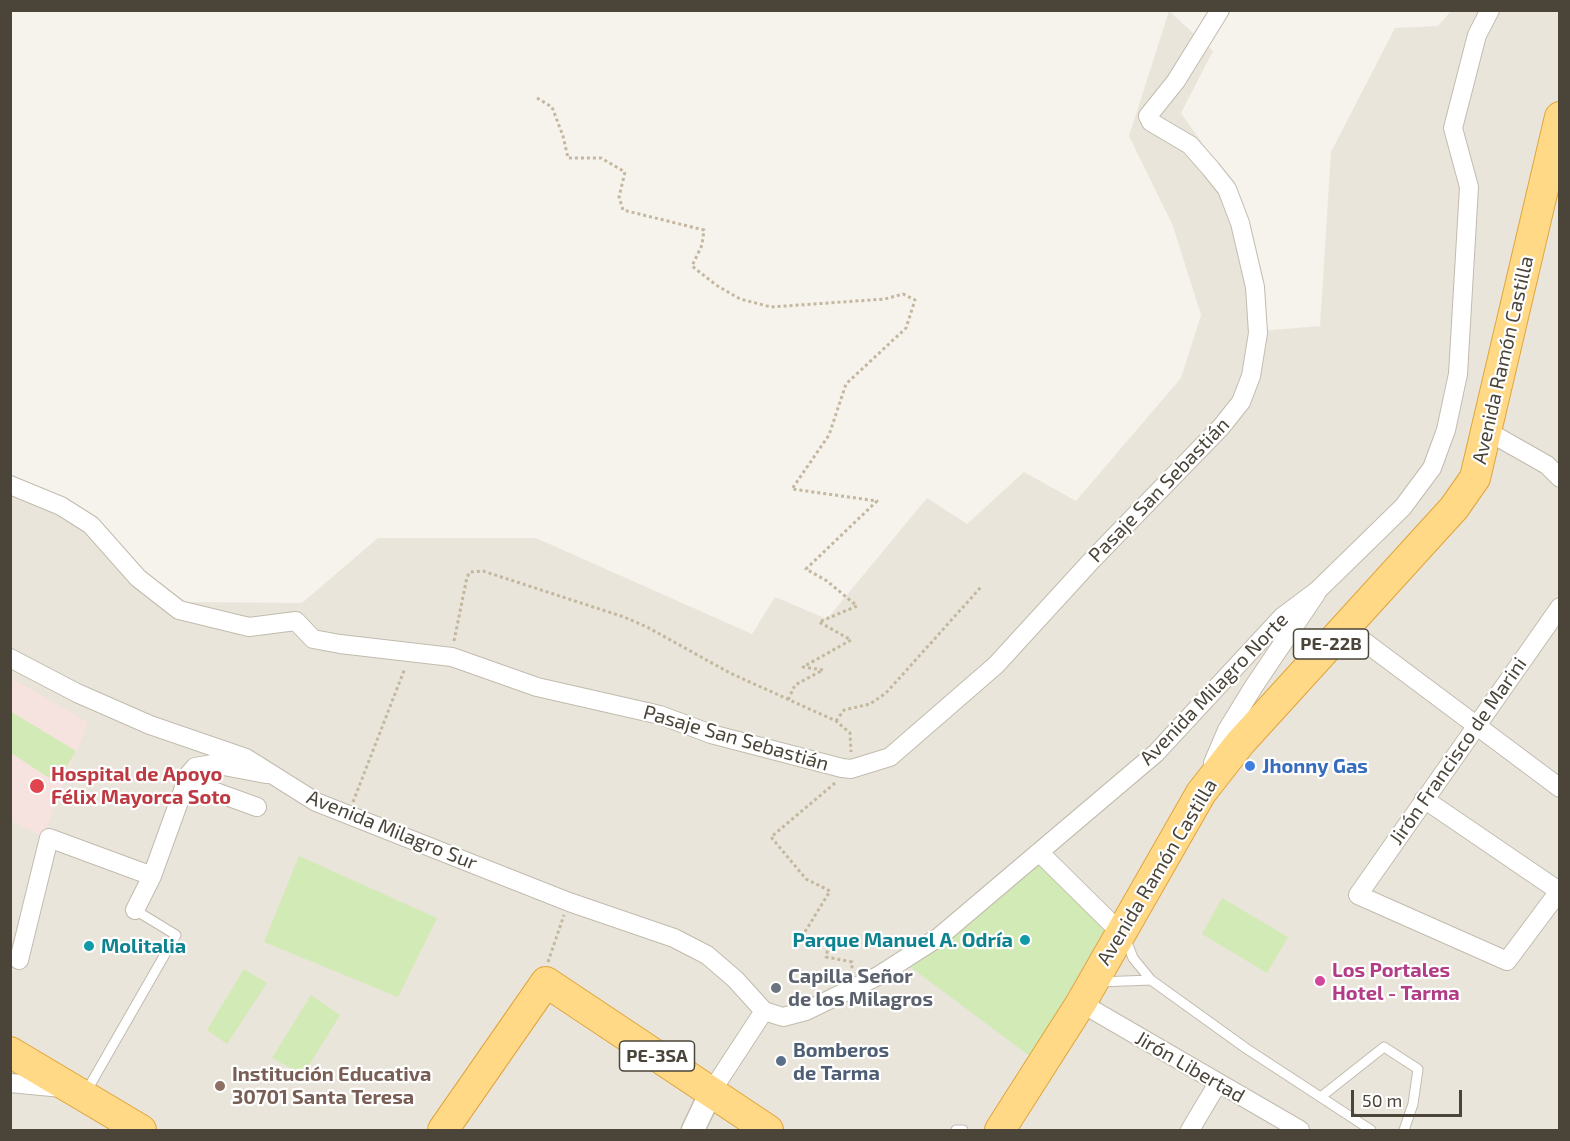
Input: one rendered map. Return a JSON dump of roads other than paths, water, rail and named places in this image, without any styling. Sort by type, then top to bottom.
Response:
[{"type":"highway","name":"Avenida Ramón Castilla","points":[[1000,1131],[1086,993],[1200,793],[1240,743],[1454,508],[1470,486],[1482,460],[1560,117]]},
{"type":"highway","name":"PE-3SA","points":[[443,1131],[546,982],[768,1131]]},
{"type":"highway","points":[[10,1052],[141,1131]]},
{"type":"street","name":"Pasaje San Sebastián","points":[[10,485],[61,506],[91,525],[138,578],[179,610],[249,627],[296,621],[313,639],[452,657],[537,687],[660,715],[711,734],[846,768],[890,757],[996,665],[1093,559],[1221,427],[1241,402],[1251,376],[1258,333],[1255,287],[1240,223],[1227,189],[1211,168],[1190,145],[1151,122],[1148,117],[1176,81],[1220,10]]},
{"type":"street","name":"Avenida Milagro Norte","points":[[764,1011],[783,1017],[806,1011],[878,976],[939,937],[1156,753],[1282,616],[1318,590],[1403,507],[1432,468],[1446,430],[1458,374],[1468,186],[1453,128],[1477,35],[1490,10]]},
{"type":"street","points":[[1487,430],[1547,465],[1560,478]]},
{"type":"street","points":[[1200,793],[1227,730],[1318,590]]},
{"type":"street","name":"Jirón Francisco de Marini","points":[[1559,890],[1507,961],[1358,895],[1474,725],[1560,607]]},
{"type":"street","points":[[1346,628],[1560,788]]},
{"type":"street","name":"Avenida Milagro Sur","points":[[10,658],[77,693],[150,725],[246,758],[316,802],[569,902],[674,938],[707,955],[735,979],[764,1011]]},
{"type":"street","points":[[135,910],[152,876],[189,774],[200,765],[213,764],[274,775]]},
{"type":"street","points":[[188,782],[257,807]]},
{"type":"street","points":[[1424,799],[1559,890]]},
{"type":"street","points":[[19,960],[49,838],[152,876]]},
{"type":"street","points":[[1039,852],[1124,926]]},
{"type":"street","name":"Jirón Libertad","points":[[1086,993],[1218,1083],[1300,1131]]},
{"type":"street","points":[[693,1131],[711,1092],[764,1011]]},
{"type":"street","points":[[10,1083],[76,1092]]},
{"type":"street","points":[[1190,1131],[1218,1083]]},
{"type":"lane","points":[[76,1092],[176,935],[135,910]]},
{"type":"lane","points":[[1124,926],[1128,949],[1151,980],[1247,1049],[1322,1096],[1371,1131]]},
{"type":"lane","points":[[1086,993],[1118,980],[1151,980]]},
{"type":"lane","points":[[1322,1096],[1384,1047],[1418,1069],[1413,1104],[1404,1131]]},
{"type":"lane","points":[[956,1131],[963,1131]]},
{"type":"place","name":"Jhonny Gas","points":[[1250,766]]},
{"type":"place","name":"Hospital de Apoyo Félix Mayorca Soto","points":[[37,786]]},
{"type":"place","name":"Parque Manuel A. Odría","points":[[1025,940]]},
{"type":"place","name":"Molitalia","points":[[89,946]]},
{"type":"place","name":"Los Portales Hotel - Tarma","points":[[1320,981]]},
{"type":"place","name":"Capilla Señor de los Milagros","points":[[776,988]]},
{"type":"place","name":"Bomberos de Tarma","points":[[781,1061]]},
{"type":"place","name":"Institución Educativa 30701 Santa Teresa","points":[[220,1086]]}]
